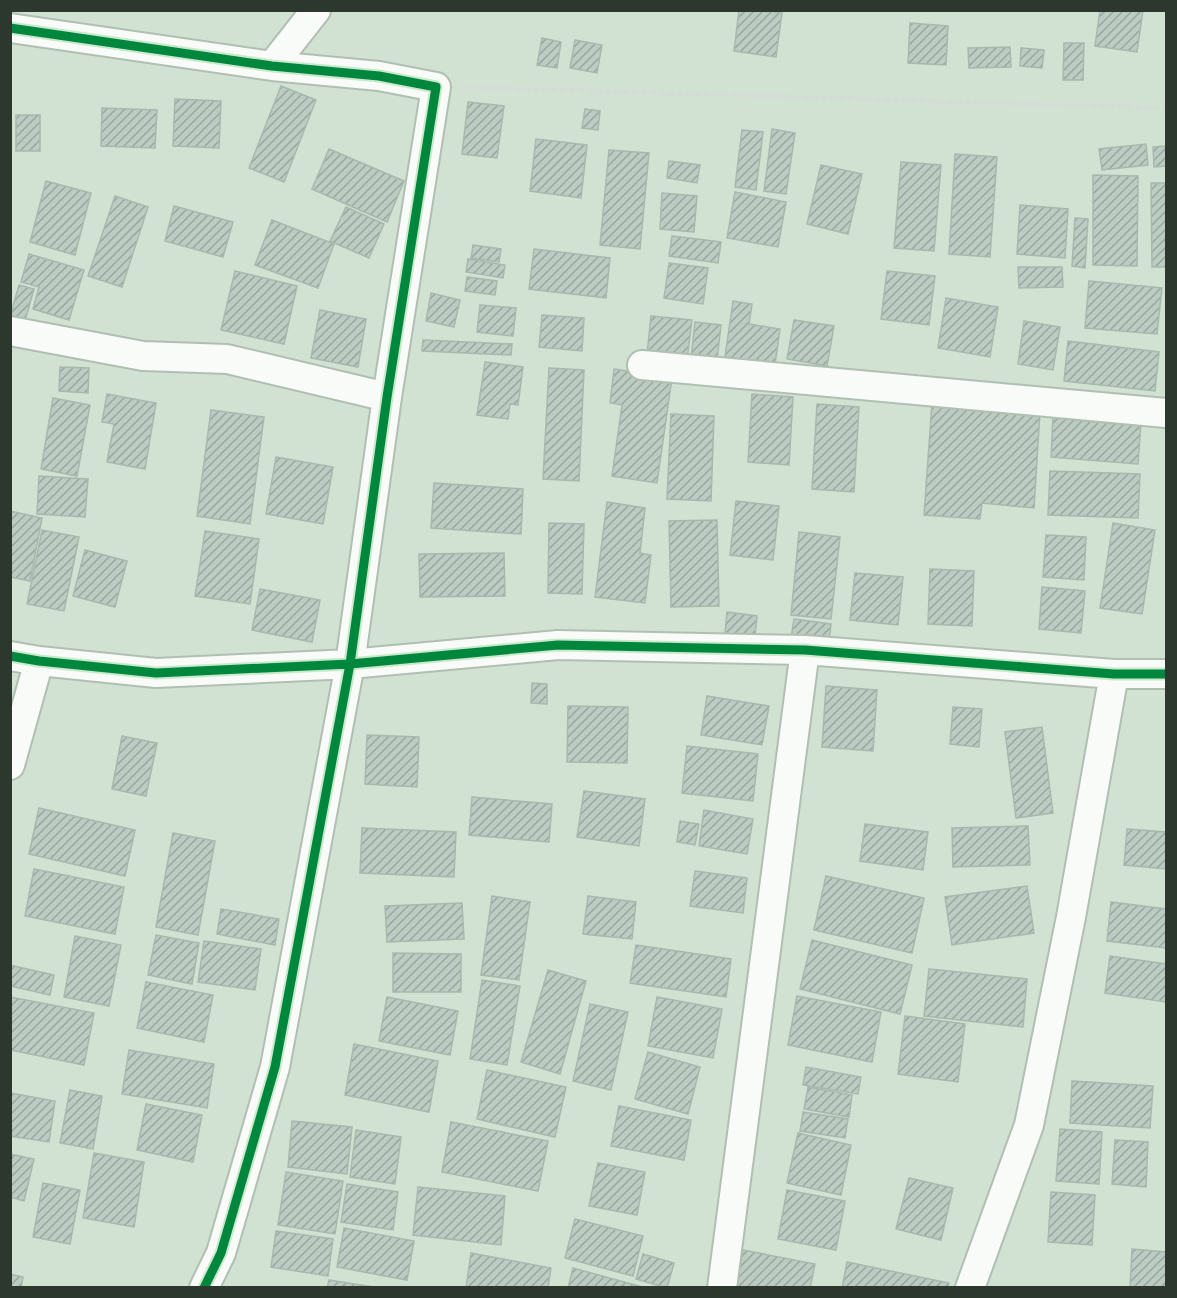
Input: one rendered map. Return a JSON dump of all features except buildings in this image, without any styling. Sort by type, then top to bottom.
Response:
[{"type":"street","points":[[272,66],[316,10]]},
{"type":"street","points":[[10,28],[272,66],[379,76],[436,87],[387,397],[350,664],[275,1067],[221,1253],[204,1287]]},
{"type":"street","points":[[10,331],[143,356],[227,359],[387,397]]},
{"type":"street","points":[[642,365],[1167,413]]},
{"type":"street","points":[[10,656],[156,673],[350,664],[558,645],[805,650],[1114,674],[1167,674]]},
{"type":"street","points":[[722,1287],[805,650]]},
{"type":"street","points":[[10,765],[39,661]]},
{"type":"street","points":[[970,1287],[1029,1125],[1071,916],[1114,674]]},
{"type":"path","points":[[436,87],[1167,108]]},
{"type":"cycle path","points":[[10,28],[272,66],[379,76],[436,87],[387,397],[350,664],[275,1067],[221,1253],[204,1288]]},
{"type":"cycle path","points":[[10,656],[156,673],[350,664],[558,645],[805,650],[1114,674],[1166,674]]}]
